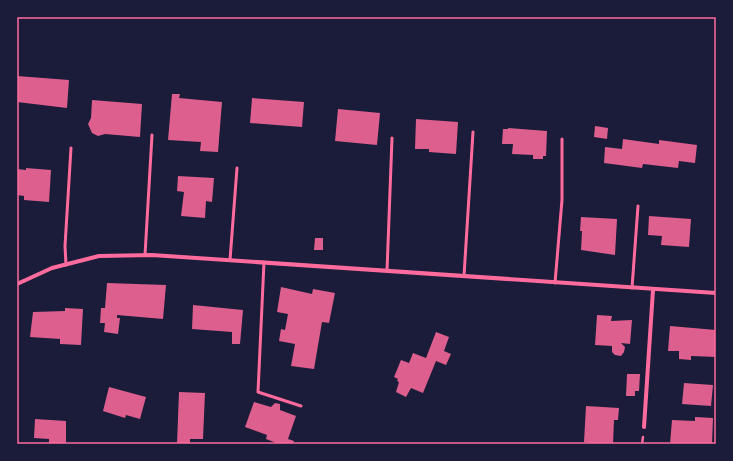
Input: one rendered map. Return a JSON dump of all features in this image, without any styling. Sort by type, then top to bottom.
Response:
[{"type":"street","points":[[17,284],[52,268],[99,256],[145,255],[716,293]]},
{"type":"street","points":[[644,427],[653,290]]},
{"type":"lane","points":[[464,276],[473,132]]},
{"type":"lane","points":[[145,255],[152,135]]},
{"type":"lane","points":[[387,271],[392,138]]},
{"type":"lane","points":[[555,283],[562,200],[562,139]]},
{"type":"lane","points":[[66,265],[65,246],[71,148]]},
{"type":"lane","points":[[230,260],[237,168]]},
{"type":"lane","points":[[632,288],[638,206]]},
{"type":"lane","points":[[264,262],[258,392],[301,406]]},
{"type":"building","points":[[17,76],[69,80],[67,108],[17,102]]},
{"type":"building","points":[[172,94],[180,94],[179,98],[222,102],[218,152],[200,151],[201,142],[168,140]]},
{"type":"building","points":[[252,98],[304,102],[302,127],[250,123]]},
{"type":"building","points":[[92,100],[142,104],[140,137],[105,134],[98,136],[92,133],[88,124],[91,118]]},
{"type":"building","points":[[338,109],[380,113],[377,145],[335,141]]},
{"type":"building","points":[[416,119],[458,122],[456,154],[429,152],[429,149],[415,149]]},
{"type":"building","points":[[595,126],[608,128],[607,139],[594,137]]},
{"type":"building","points":[[508,128],[547,131],[546,156],[543,156],[543,159],[533,159],[533,155],[512,154],[513,144],[502,144],[503,129]]},
{"type":"building","points":[[623,139],[659,144],[659,140],[697,145],[695,163],[679,161],[678,168],[643,164],[642,168],[604,163],[605,147],[622,149]]},
{"type":"building","points":[[26,168],[51,170],[49,202],[24,200],[24,196],[17,195],[17,169],[26,170]]},
{"type":"building","points":[[178,176],[214,178],[212,202],[206,201],[205,218],[181,216],[184,192],[177,191]]},
{"type":"building","points":[[649,216],[691,219],[689,247],[661,245],[662,236],[648,235]]},
{"type":"building","points":[[581,217],[617,219],[615,255],[581,250]]},
{"type":"building","points":[[315,238],[323,238],[323,250],[314,250]]},
{"type":"building","points":[[107,283],[166,285],[163,319],[117,315],[117,318],[120,318],[118,334],[104,332],[105,323],[100,323],[101,308],[105,308]]},
{"type":"building","points":[[281,287],[312,294],[313,289],[335,293],[329,323],[322,322],[314,369],[291,366],[295,344],[279,341],[281,329],[285,330],[288,314],[277,312]]},
{"type":"building","points":[[193,305],[243,310],[240,344],[232,344],[232,332],[192,329]]},
{"type":"building","points":[[65,308],[83,309],[81,345],[60,344],[60,339],[30,337],[33,312],[65,311]]},
{"type":"building","points":[[597,315],[612,316],[611,321],[632,320],[630,344],[621,343],[625,347],[621,356],[615,355],[612,352],[612,346],[595,345]]},
{"type":"building","points":[[670,326],[716,330],[716,357],[691,356],[691,360],[679,359],[679,351],[668,351]]},
{"type":"building","points":[[436,332],[449,337],[444,351],[451,354],[446,365],[436,361],[423,393],[411,388],[406,397],[396,392],[399,382],[397,381],[398,379],[394,377],[401,360],[409,363],[413,353],[426,358]]},
{"type":"building","points":[[627,374],[640,374],[639,391],[635,391],[635,396],[626,396]]},
{"type":"building","points":[[684,383],[713,385],[711,406],[682,404]]},
{"type":"building","points":[[109,387],[146,397],[140,419],[126,415],[125,418],[103,411]]},
{"type":"building","points":[[179,392],[205,393],[203,439],[190,439],[190,444],[177,444]]},
{"type":"building","points":[[254,402],[271,407],[275,403],[280,404],[280,410],[296,416],[288,439],[294,441],[293,444],[279,444],[266,439],[267,435],[245,427]]},
{"type":"building","points":[[586,406],[619,408],[618,420],[614,420],[613,444],[591,444],[584,442]]},
{"type":"building","points":[[695,417],[713,418],[712,444],[670,444],[672,420],[695,421]]},
{"type":"building","points":[[35,419],[66,421],[66,444],[49,444],[49,439],[34,438]]}]
